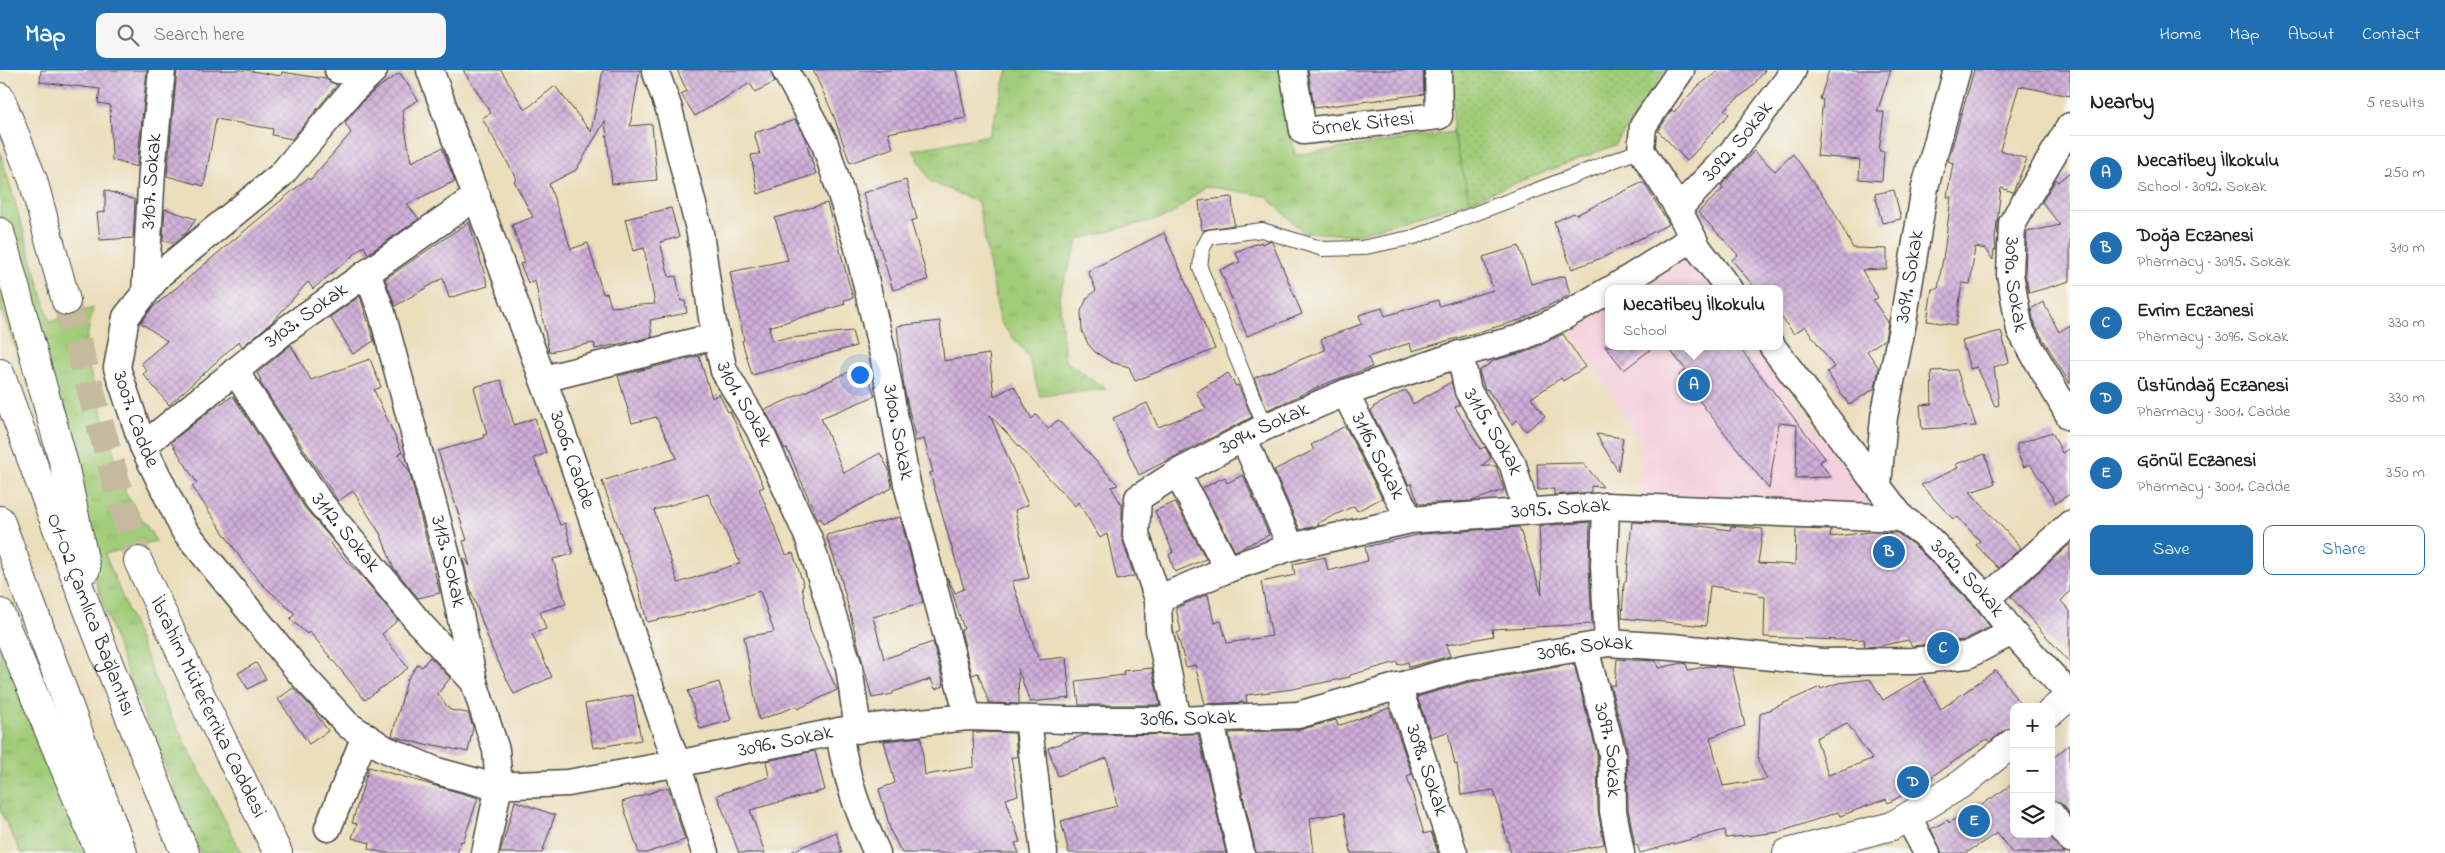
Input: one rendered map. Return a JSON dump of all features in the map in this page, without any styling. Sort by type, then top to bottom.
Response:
[{"type":"main road","points":[[0,97],[33,180],[66,301]]},
{"type":"main road","points":[[0,232],[64,464],[102,647]]},
{"type":"main road","name":"O1-O2 Çamlıca Bağlantısı","points":[[0,373],[58,535],[185,853]]},
{"type":"main road","points":[[0,520],[123,853]]},
{"type":"main road","name":"İbrahim Müteferrika Caddesi","points":[[138,561],[210,715],[278,853]]},
{"type":"main road","points":[[0,613],[100,853]]},
{"type":"main road","points":[[2055,709],[2070,696]]},
{"type":"main road","points":[[1787,853],[1892,826],[2010,753]]},
{"type":"street","name":"3107. Sokak","points":[[145,293],[152,171],[162,70]]},
{"type":"street","points":[[338,70],[372,71]]},
{"type":"street","name":"3006. Cadde","points":[[430,70],[543,379],[678,764],[705,853]]},
{"type":"street","name":"3101. Sokak","points":[[655,70],[669,109],[700,232],[716,336],[724,371],[759,429],[809,539],[850,667],[848,730],[844,769],[857,808],[877,853]]},
{"type":"street","name":"3100. Sokak","points":[[785,70],[824,141],[857,244],[883,355],[907,484],[968,717]]},
{"type":"street","name":"Örnek Sitesi","points":[[1293,70],[1303,131],[1439,116],[1438,70]]},
{"type":"street","points":[[1681,70],[1643,126],[1641,150],[1678,209],[1698,248],[1726,285]]},
{"type":"street","name":"3092. Sokak","points":[[1678,209],[1733,151],[1786,82],[1792,70]]},
{"type":"street","name":"3091. Sokak","points":[[1878,485],[1884,417],[1902,328],[1925,187],[1958,70]]},
{"type":"street","name":"3007. Cadde","points":[[365,736],[348,725],[301,674],[184,530],[143,446],[117,368],[126,317],[160,274],[281,175],[372,71]]},
{"type":"street","name":"3090. Sokak","points":[[2070,126],[2012,223],[2010,274],[2020,330],[2070,417]]},
{"type":"street","name":"3103. Sokak","points":[[143,446],[287,329],[477,196]]},
{"type":"street","name":"3094. Sokak","points":[[1618,285],[1693,238]]},
{"type":"street","name":"3113. Sokak","points":[[366,273],[382,313],[452,571],[474,682],[496,750],[499,785],[485,853]]},
{"type":"street","name":"3094. Sokak","points":[[1178,720],[1159,630],[1158,599],[1136,534],[1138,498],[1176,473],[1254,433],[1345,393],[1460,354],[1520,338],[1563,318],[1605,293]]},
{"type":"street","points":[[543,379],[716,336]]},
{"type":"street","name":"3092. Sokak","points":[[1775,350],[1902,518],[1925,535],[1987,598],[2012,632],[2070,696]]},
{"type":"street","name":"3115. Sokak","points":[[1460,354],[1468,391],[1513,465],[1526,511]]},
{"type":"street","name":"3112. Sokak","points":[[235,372],[318,500],[421,625],[474,682]]},
{"type":"street","name":"3116. Sokak","points":[[1345,393],[1410,520]]},
{"type":"street","points":[[1254,433],[1291,548]]},
{"type":"street","points":[[1176,473],[1228,569]]},
{"type":"street","name":"3095. Sokak","points":[[1158,599],[1228,569],[1291,548],[1410,520],[1606,506],[1902,518]]},
{"type":"street","name":"3097. Sokak","points":[[1606,506],[1604,564],[1596,645],[1612,752],[1613,811],[1621,853]]},
{"type":"street","points":[[1987,598],[2070,524]]},
{"type":"street","name":"3096. Sokak","points":[[365,736],[385,749],[437,771],[492,786],[568,783],[678,764],[848,730],[968,717],[1178,720],[1298,715],[1463,668],[1596,645],[1672,646],[1821,662],[1913,661],[1968,655],[2012,632]]},
{"type":"street","name":"3098. Sokak","points":[[1398,686],[1454,853]]},
{"type":"street","points":[[1210,718],[1241,853]]},
{"type":"street","points":[[1028,719],[1044,853]]},
{"type":"street","points":[[328,828],[365,736]]},
{"type":"street","points":[[1908,817],[1927,853]]},
{"type":"street","points":[[2055,819],[2070,839]]},
{"type":"lane","points":[[1254,433],[1200,268],[1202,250],[1209,237],[1262,230],[1323,249],[1361,248],[1414,237],[1641,150]]},
{"type":"shaded area","points":[[1691,258],[1710,285],[1647,285]]},
{"type":"shaded area","points":[[1605,311],[1605,350],[1759,350],[1871,504],[1640,496],[1638,439],[1572,332]]},
{"type":"green space","points":[[1008,70],[1282,70],[1295,155],[1453,132],[1470,201],[1354,235],[1303,232],[1266,196],[1206,186],[1169,216],[1079,239],[1059,295],[1065,361],[1106,389],[1040,396],[1028,356],[1000,322],[978,202],[931,182],[913,150],[989,135]]},
{"type":"green space","points":[[1452,70],[1666,70],[1615,145],[1470,201],[1453,132]]},
{"type":"green space","points":[[0,151],[50,322],[93,308],[84,352],[126,494],[156,541],[105,554],[164,702],[242,853],[200,853],[120,654],[50,443],[0,306]]},
{"type":"green space","points":[[0,637],[86,853],[21,853],[0,810]]},
{"type":"building","points":[[41,70],[147,70],[137,167],[112,160],[110,105],[98,103],[100,89],[40,82]]},
{"type":"building","points":[[177,70],[246,70],[281,76],[282,72],[326,79],[337,85],[292,139],[272,135],[273,129],[216,119],[204,186],[167,176]]},
{"type":"building","points":[[463,70],[501,70],[525,110],[555,86],[591,132],[603,70],[640,70],[630,126],[652,124],[657,180],[612,184],[605,121],[576,170],[549,184],[571,249],[588,243],[603,294],[607,293],[611,307],[655,304],[644,248],[633,251],[625,219],[671,208],[679,237],[660,242],[669,277],[676,276],[681,301],[685,301],[687,313],[650,320],[652,337],[595,349],[594,343],[549,352],[535,280],[528,283],[520,264],[525,262],[512,225],[533,217],[514,181],[517,179],[482,118],[491,113]]},
{"type":"building","points":[[677,70],[770,70],[775,82],[755,92],[750,83],[695,116],[681,94],[687,91]]},
{"type":"building","points":[[813,70],[956,70],[966,118],[888,133],[893,148],[850,163],[833,114]]},
{"type":"building","points":[[1308,70],[1423,70],[1424,94],[1314,108]]},
{"type":"building","points":[[1720,70],[1765,70],[1752,87],[1724,109],[1729,114],[1687,161],[1658,131],[1672,110],[1674,112],[1698,86]]},
{"type":"building","points":[[1829,70],[1891,70],[1877,112],[1884,112],[1879,151],[1884,151],[1882,181],[1859,179],[1860,160],[1817,156],[1823,100],[1820,99]]},
{"type":"building","points":[[1974,70],[2070,70],[2070,96],[2019,86],[2000,150],[2027,159],[2013,192],[2001,188],[1995,239],[1996,250],[1994,250],[1993,260],[1986,249],[1975,247],[1970,284],[1962,283],[1956,325],[1927,321],[1932,289],[1938,289],[1945,246],[1951,197],[1947,197],[1953,163],[1948,161]]},
{"type":"building","points":[[400,73],[418,100],[402,110],[411,162],[442,148],[455,181],[407,204],[419,219],[368,254],[364,246],[313,289],[308,282],[273,321],[242,347],[239,341],[169,405],[143,374],[147,371],[141,363],[167,341],[141,323],[152,308],[308,178],[310,180],[351,133],[345,123],[363,101],[376,89]]},
{"type":"building","points":[[795,120],[804,136],[816,174],[758,194],[751,155],[760,154],[754,133]]},
{"type":"building","points":[[1754,151],[1775,171],[1793,154],[1832,208],[1853,248],[1887,249],[1887,269],[1862,270],[1878,298],[1873,300],[1888,322],[1885,339],[1867,351],[1879,368],[1875,388],[1849,405],[1827,372],[1834,367],[1805,326],[1794,334],[1783,319],[1783,285],[1753,285],[1732,260],[1738,255],[1698,212],[1723,189],[1721,186]]},
{"type":"building","points":[[2070,172],[2070,281],[2029,293],[2025,273],[2027,232],[2060,225],[2042,202],[2056,179],[2058,182]]},
{"type":"building","points":[[906,180],[917,219],[911,221],[928,280],[893,290],[863,193]]},
{"type":"building","points":[[1644,183],[1669,224],[1604,257],[1572,269],[1554,222],[1574,213],[1576,215]]},
{"type":"building","points":[[105,190],[135,200],[133,238],[100,240],[97,213],[105,212]]},
{"type":"building","points":[[1894,190],[1901,219],[1882,223],[1875,194]]},
{"type":"building","points":[[1232,197],[1234,225],[1202,230],[1199,201]]},
{"type":"building","points":[[827,203],[853,298],[844,300],[845,304],[769,327],[772,340],[852,331],[856,346],[752,375],[742,341],[744,340],[730,272],[788,260],[775,218]]},
{"type":"building","points":[[165,209],[196,219],[187,232],[172,243],[163,241]]},
{"type":"building","points":[[469,222],[488,286],[449,298],[443,278],[395,306],[385,279]]},
{"type":"building","points":[[1164,233],[1215,349],[1135,381],[1129,367],[1111,362],[1095,352],[1088,344],[1082,331],[1081,311],[1087,298],[1096,290],[1088,271]]},
{"type":"building","points":[[1269,241],[1272,242],[1302,314],[1247,336],[1220,270],[1240,262],[1235,252],[1261,242],[1262,244]]},
{"type":"building","points":[[1519,246],[1531,284],[1565,276],[1570,295],[1520,320],[1412,351],[1410,343],[1368,357],[1372,367],[1330,382],[1267,410],[1254,378],[1325,350],[1321,339],[1362,324],[1359,315],[1382,308],[1385,316],[1438,300],[1439,306],[1493,290],[1483,257]]},
{"type":"building","points":[[360,296],[374,341],[353,354],[330,317]]},
{"type":"building","points":[[2043,302],[2059,332],[2070,325],[2070,384],[2034,324],[2031,309]]},
{"type":"building","points":[[940,321],[944,361],[989,354],[994,396],[1014,386],[1032,419],[1036,415],[1048,429],[1058,420],[1118,485],[1111,487],[1122,505],[1122,538],[1134,576],[1117,580],[1107,534],[1100,538],[1078,502],[1075,506],[990,415],[1028,505],[1015,510],[1029,578],[1012,581],[1039,660],[1066,657],[1070,698],[1030,702],[1018,669],[1019,704],[989,703],[978,673],[972,675],[961,630],[964,629],[947,577],[955,593],[964,589],[930,473],[933,472],[924,439],[916,441],[904,388],[897,326]]},
{"type":"building","points":[[2001,331],[2009,362],[1994,367],[1999,405],[1995,406],[1977,367],[1970,369],[1962,341]]},
{"type":"building","points":[[1563,334],[1585,367],[1563,381],[1561,378],[1531,398],[1545,416],[1526,431],[1517,420],[1512,424],[1487,389],[1485,390],[1479,371],[1495,360],[1526,352]]},
{"type":"building","points":[[291,345],[311,380],[370,359],[381,387],[374,390],[402,452],[398,454],[409,471],[440,593],[418,598],[393,567],[381,535],[353,491],[338,501],[259,381],[261,380],[257,373]]},
{"type":"building","points":[[1608,350],[1650,350],[1624,370]]},
{"type":"building","points":[[1670,350],[1741,350],[1825,458],[1820,462],[1831,477],[1796,478],[1797,425],[1779,423],[1769,489],[1679,375],[1686,370]]},
{"type":"building","points":[[699,356],[712,398],[719,394],[728,412],[730,411],[764,487],[759,489],[786,555],[793,553],[804,586],[802,587],[810,631],[837,690],[798,709],[797,706],[759,720],[744,637],[774,632],[760,591],[703,610],[647,622],[636,577],[602,481],[677,458],[656,417],[632,423],[618,376]],"holes":[[[708,494],[740,563],[678,583],[654,510]]]},
{"type":"building","points":[[864,365],[875,396],[821,418],[844,473],[880,453],[889,470],[892,488],[823,524],[821,518],[818,520],[787,448],[785,449],[765,410]]},
{"type":"building","points":[[1957,370],[1976,426],[1922,429],[1920,405],[1932,404],[1931,371]]},
{"type":"building","points":[[1228,373],[1236,386],[1238,385],[1252,417],[1139,475],[1113,418],[1147,403],[1158,427],[1206,409],[1196,392]]},
{"type":"building","points":[[501,380],[514,425],[535,418],[546,453],[534,458],[560,525],[565,523],[573,554],[553,559],[566,604],[540,612],[546,629],[532,634],[552,677],[514,694],[492,649],[470,588],[463,559],[465,558],[470,566],[463,541],[467,540],[438,451],[484,438],[483,435],[487,434],[474,387]]},
{"type":"building","points":[[1451,382],[1459,405],[1455,407],[1480,449],[1485,447],[1491,458],[1481,466],[1496,466],[1504,490],[1472,501],[1419,504],[1411,483],[1409,485],[1371,411],[1374,409],[1373,407],[1406,390],[1413,404]]},
{"type":"building","points":[[233,396],[305,508],[333,541],[330,544],[364,579],[398,620],[382,634],[408,668],[365,700],[309,631],[307,634],[290,619],[295,614],[262,584],[243,562],[192,486],[197,483],[171,442],[212,409]]},
{"type":"building","points":[[1345,426],[1382,498],[1357,511],[1354,506],[1318,523],[1319,525],[1300,530],[1274,470],[1314,450],[1311,445]]},
{"type":"building","points":[[2052,432],[2062,453],[2070,448],[2070,494],[2056,503],[2030,464],[2024,467],[2017,452],[2017,444]]},
{"type":"building","points":[[1596,434],[1623,438],[1618,471]]},
{"type":"building","points":[[1985,454],[1995,484],[1970,492],[2021,548],[1998,568],[1976,545],[1980,541],[1958,517],[1953,519],[1921,485],[1958,468],[1956,464]]},
{"type":"building","points":[[1583,463],[1603,487],[1591,486],[1591,492],[1554,495],[1554,489],[1538,490],[1537,464]]},
{"type":"building","points":[[1243,475],[1269,535],[1235,551],[1202,488],[1225,477],[1227,483]]},
{"type":"building","points":[[1175,502],[1206,559],[1175,572],[1169,555],[1173,552],[1155,511]]},
{"type":"building","points":[[900,517],[923,602],[873,617],[884,659],[933,642],[944,686],[935,689],[931,679],[893,692],[893,694],[872,698],[840,575],[826,535]]},
{"type":"building","points":[[1590,522],[1589,566],[1592,624],[1492,629],[1493,636],[1446,645],[1450,656],[1409,667],[1408,662],[1398,665],[1397,662],[1350,675],[1350,677],[1293,689],[1246,695],[1247,702],[1205,704],[1195,665],[1186,667],[1177,633],[1181,631],[1176,608],[1208,594],[1214,623],[1221,621],[1227,643],[1272,636],[1261,582],[1295,575],[1293,564],[1325,557],[1328,571],[1368,561],[1365,547],[1422,534],[1519,527],[1542,595],[1539,526]]},
{"type":"building","points":[[1632,522],[1685,524],[1730,530],[1731,526],[1763,529],[1758,563],[1795,565],[1796,529],[1831,530],[1830,537],[1870,532],[1897,533],[1915,546],[1976,608],[1990,627],[1964,640],[1912,646],[1908,640],[1865,647],[1864,639],[1764,637],[1765,597],[1758,596],[1759,593],[1710,586],[1706,626],[1622,618],[1624,582],[1626,582]]},
{"type":"building","points":[[2070,544],[2070,591],[2061,601],[2070,611],[2070,663],[2011,597]]},
{"type":"building","points":[[430,657],[450,678],[438,694],[450,710],[468,713],[473,727],[468,752],[429,744],[429,746],[392,736],[407,680],[418,664],[422,667]]},
{"type":"building","points":[[1617,659],[1656,661],[1658,668],[1683,663],[1686,664],[1688,670],[1710,666],[1732,668],[1745,726],[1710,737],[1723,786],[1767,779],[1758,761],[1760,714],[1820,687],[1821,689],[1838,683],[1870,679],[1883,700],[1922,677],[1941,709],[1996,670],[2019,703],[2010,703],[2010,728],[1989,742],[1987,739],[1931,777],[1932,779],[1888,803],[1886,799],[1840,816],[1838,812],[1780,832],[1726,838],[1725,830],[1640,853],[1637,845],[1635,845],[1628,809],[1627,748],[1610,685],[1615,685]],"holes":[[[1847,723],[1872,759],[1828,775],[1816,738]]]},
{"type":"building","points":[[256,663],[266,679],[248,689],[238,673]]},
{"type":"building","points":[[1574,664],[1597,754],[1598,811],[1604,844],[1565,853],[1511,853],[1494,790],[1461,795],[1457,764],[1455,765],[1448,732],[1431,737],[1417,697],[1466,683]]},
{"type":"building","points":[[1152,668],[1160,705],[1079,705],[1076,681],[1124,675],[1123,671]]},
{"type":"building","points":[[719,682],[731,720],[700,729],[688,691]]},
{"type":"building","points":[[293,688],[312,708],[328,731],[309,744],[278,699]]},
{"type":"building","points":[[633,695],[641,740],[593,748],[585,704]]},
{"type":"building","points":[[1389,708],[1412,774],[1407,776],[1424,834],[1431,832],[1438,853],[1351,853],[1344,813],[1310,818],[1314,853],[1256,853],[1229,733],[1299,730],[1336,720],[1338,726]]},
{"type":"building","points":[[973,732],[1015,733],[1017,757],[1011,757],[1018,795],[1006,799],[1020,842],[1015,843],[1019,853],[902,853],[891,832],[879,789],[895,783],[884,741],[921,737],[925,775],[974,767]]},
{"type":"building","points":[[1198,734],[1226,853],[1069,853],[1061,821],[1117,806],[1107,758],[1058,776],[1048,748],[1084,735]]},
{"type":"building","points":[[2070,744],[2070,814],[2063,805],[2055,801],[2055,757]]},
{"type":"building","points":[[815,751],[825,790],[750,810],[765,853],[739,853],[717,795],[769,777],[766,761]]},
{"type":"building","points":[[369,767],[478,798],[463,842],[461,841],[457,853],[384,853],[369,849],[370,843],[352,838],[357,824],[352,823]]},
{"type":"building","points":[[2010,786],[2010,838],[2052,838],[2065,853],[2012,853],[1997,833],[1966,853],[1942,853],[1931,829],[1948,820],[1949,823],[1979,803],[1980,806]]},
{"type":"building","points":[[668,787],[685,840],[646,853],[639,853],[622,802]]},
{"type":"building","points":[[515,801],[555,815],[542,853],[500,853]]},
{"type":"building","points":[[836,832],[842,853],[788,853]]},
{"type":"tunnel","points":[[66,301],[138,561]]},
{"type":"place","name":"Necatibey İlkokulu","points":[[1694,385]]},
{"type":"place","name":"Doğa Eczanesi","points":[[1889,552]]},
{"type":"place","name":"Evrim Eczanesi","points":[[1943,648]]},
{"type":"place","name":"Üstündağ Eczanesi","points":[[1913,782]]},
{"type":"place","name":"Gönül Eczanesi","points":[[1974,821]]}]
